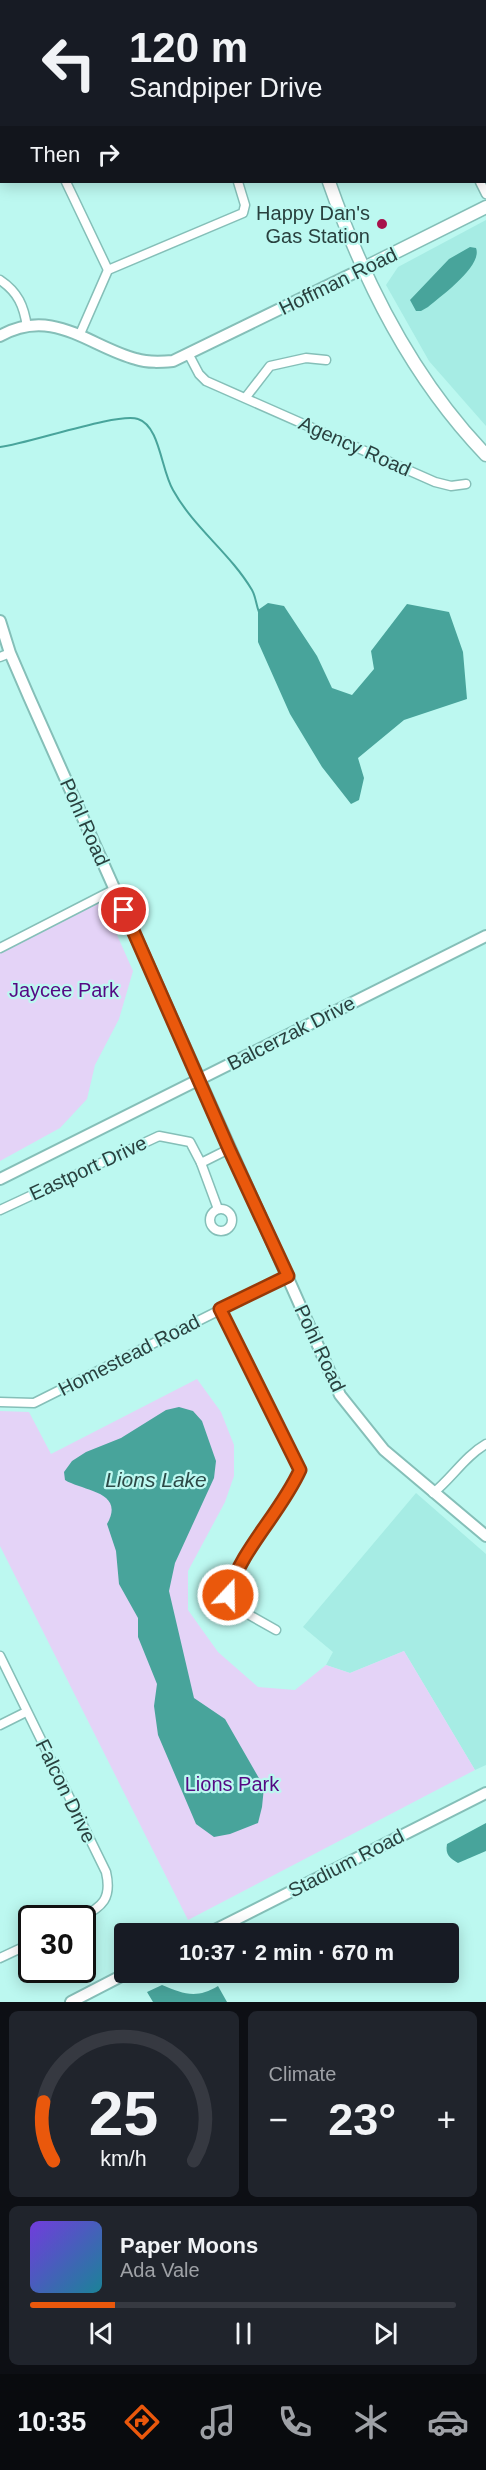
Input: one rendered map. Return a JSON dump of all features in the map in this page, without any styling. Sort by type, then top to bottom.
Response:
[{"type":"main road","points":[[329,183],[362,269],[394,331],[447,410],[486,455]]},
{"type":"main road","name":"Hoffman Road","points":[[362,269],[486,207]]},
{"type":"street","points":[[66,183],[108,270]]},
{"type":"street","points":[[80,334],[108,270],[243,213],[245,205],[238,183]]},
{"type":"street","name":"Hoffman Road","points":[[189,355],[362,269]]},
{"type":"street","points":[[0,280],[12,289],[23,306],[27,327]]},
{"type":"street","points":[[0,336],[10,330],[27,327],[54,327],[80,334],[134,359],[149,362],[173,361],[189,355]]},
{"type":"street","name":"Agency Road","points":[[189,355],[199,374],[206,381],[435,482],[451,486],[466,484]]},
{"type":"street","points":[[246,397],[270,366],[306,358],[326,360]]},
{"type":"street","name":"Pohl Road","points":[[0,621],[5,655],[115,889],[340,1395],[384,1450],[486,1536]]},
{"type":"street","points":[[0,948],[115,889]]},
{"type":"street","name":"Balcerzak Drive","points":[[0,1179],[486,936]]},
{"type":"street","name":"Eastport Drive","points":[[0,1210],[159,1136],[190,1142],[201,1163],[218,1209]]},
{"type":"street","points":[[201,1163],[229,1149]]},
{"type":"street","name":"Homestead Road","points":[[0,1402],[34,1403],[288,1276]]},
{"type":"street","points":[[220,1309],[300,1470],[289,1494],[233,1578],[228,1595],[237,1608],[276,1630]]},
{"type":"street","points":[[433,1493],[486,1444]]},
{"type":"street","name":"Falcon Drive","points":[[0,1656],[106,1872],[109,1885],[108,1895],[96,1908]]},
{"type":"street","points":[[0,1725],[26,1712]]},
{"type":"street","name":"Stadium Road","points":[[229,1923],[486,1792]]},
{"type":"street","points":[[0,1958],[18,1950]]},
{"type":"street","points":[[71,2002],[114,1980]]},
{"type":"shaded area","points":[[486,220],[486,426],[429,361],[386,285],[398,267]]},
{"type":"shaded area","points":[[416,1493],[486,1554],[486,1765],[475,1770],[404,1651],[350,1673],[326,1665],[333,1652],[303,1627]]},
{"type":"green space","name":"Jaycee Park","points":[[102,901],[133,971],[119,1019],[95,1065],[87,1099],[60,1128],[0,1161],[0,952]]},
{"type":"green space","name":"Lions Park","points":[[197,1379],[221,1412],[234,1445],[234,1476],[225,1502],[188,1571],[188,1610],[218,1652],[258,1687],[295,1690],[326,1665],[350,1673],[404,1651],[475,1770],[188,1920],[0,1546],[0,1411],[29,1412],[51,1454]]},
{"type":"water","points":[[470,247],[476,248],[476,255],[467,272],[428,307],[416,311],[410,300],[449,259]]},
{"type":"water","points":[[268,603],[284,606],[317,656],[332,688],[352,695],[374,669],[371,651],[407,604],[449,612],[463,652],[467,699],[404,720],[358,758],[364,778],[359,800],[351,804],[322,767],[290,714],[258,642],[258,610]]},
{"type":"water","name":"Lions Lake","points":[[179,1407],[193,1411],[202,1421],[216,1461],[214,1478],[175,1563],[169,1591],[194,1698],[225,1719],[264,1787],[258,1823],[230,1834],[214,1837],[196,1824],[158,1735],[154,1706],[157,1684],[138,1637],[138,1618],[119,1584],[116,1551],[107,1524],[111,1505],[107,1498],[100,1494],[65,1480],[64,1472],[72,1461],[86,1452],[121,1438],[166,1410]]},
{"type":"water","points":[[486,1823],[486,1851],[458,1863],[450,1858],[447,1854],[447,1844]]},
{"type":"water","points":[[162,1985],[190,1994],[203,1993],[218,1986],[227,2002],[153,2002],[147,1992]]},
{"type":"waterway","points":[[0,447],[112,420],[127,418],[138,419],[145,423],[156,439],[173,490],[191,516],[243,577],[253,593],[259,612]]},
{"type":"place","name":"Happy Dan's Gas Station","points":[[382,224]]},
{"type":"route","points":[[124,910],[229,1149],[288,1276],[220,1309],[300,1470],[289,1494],[250,1549],[233,1578],[228,1595]]}]
